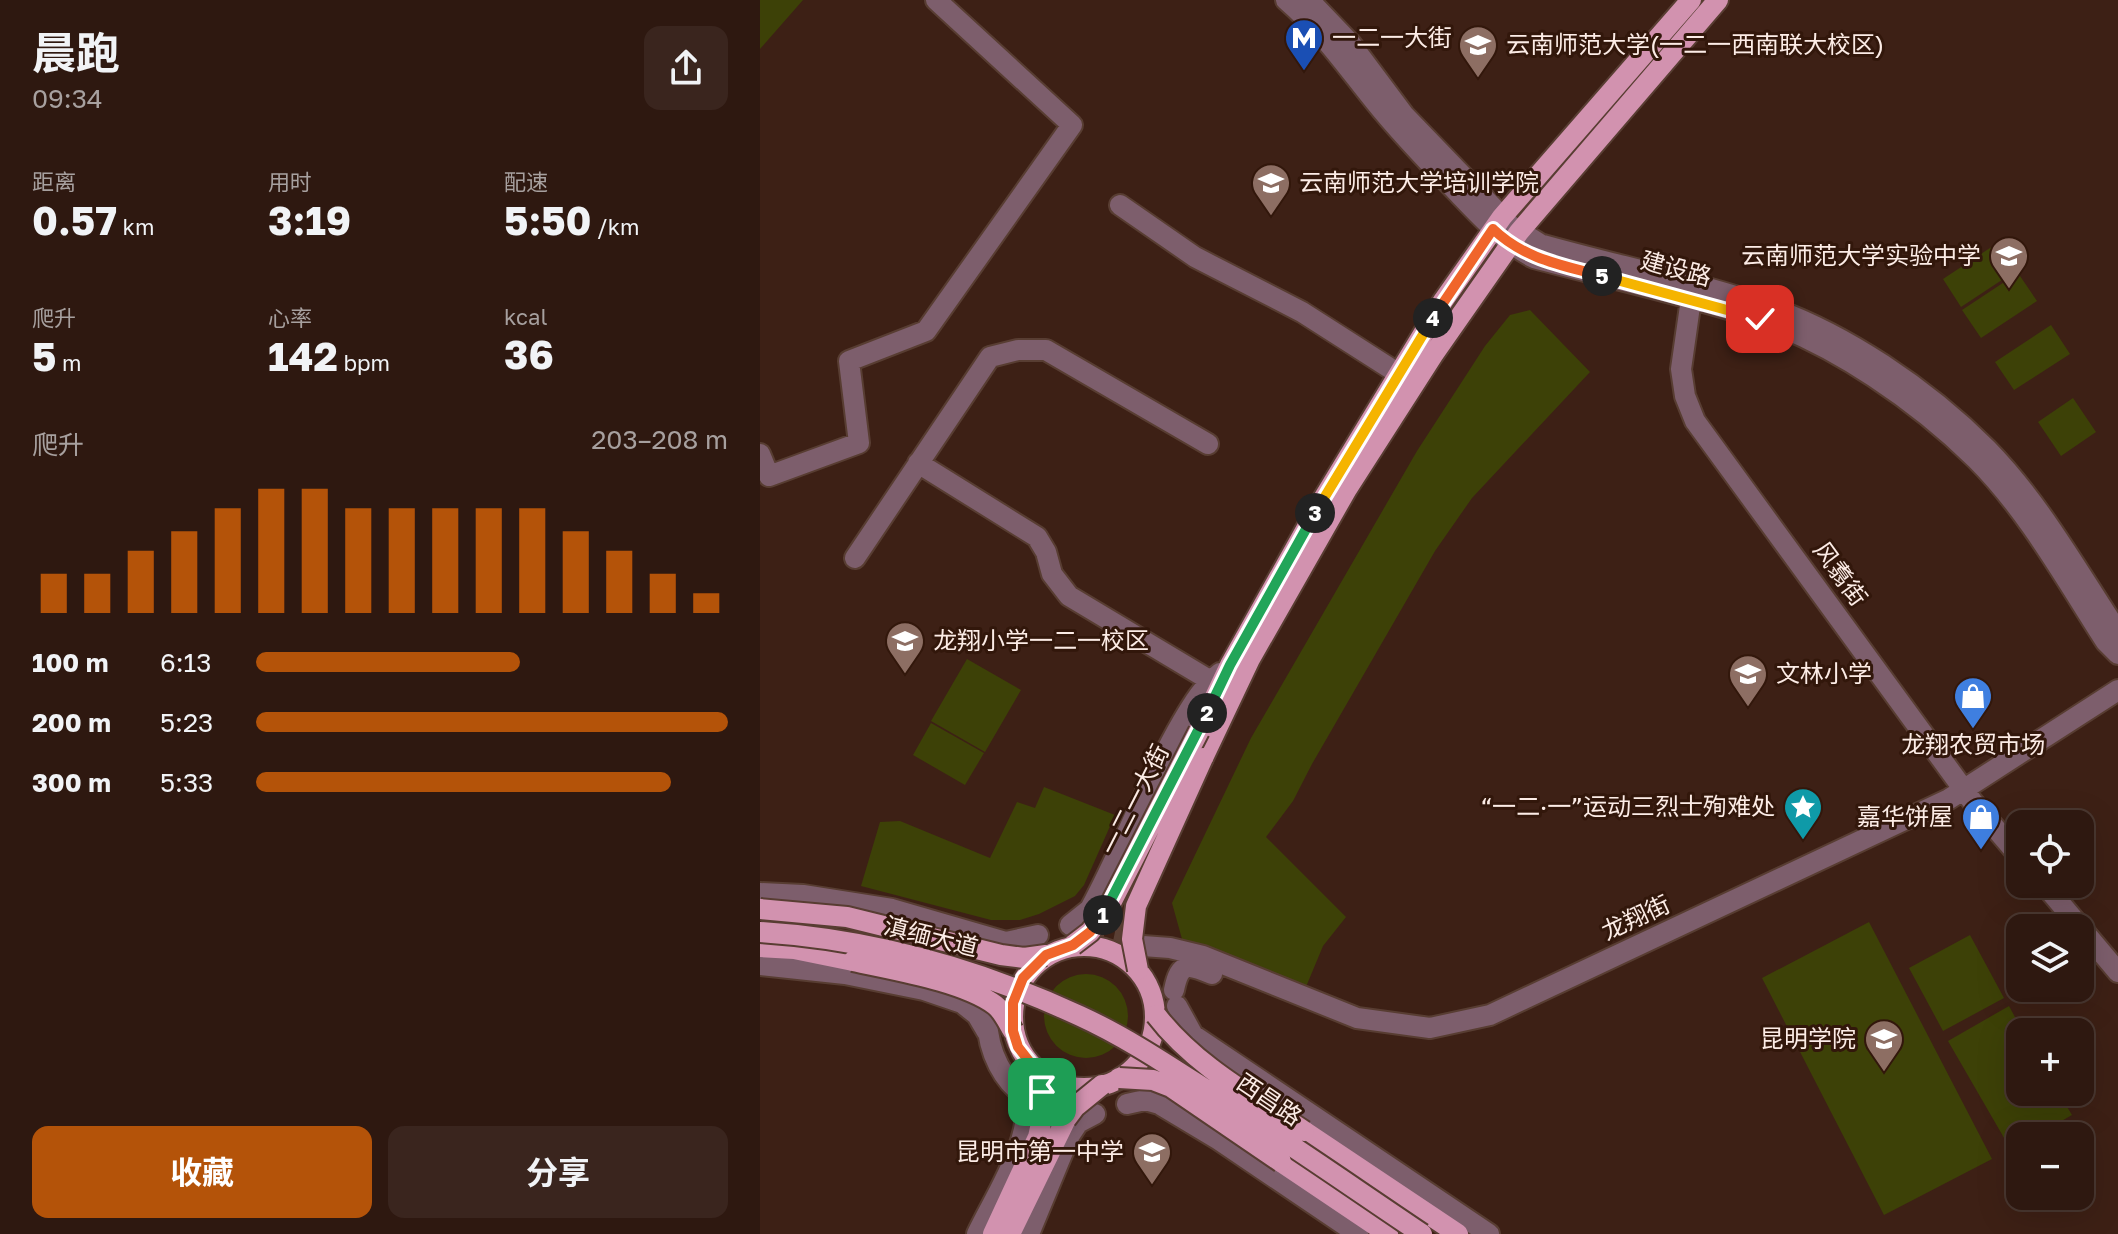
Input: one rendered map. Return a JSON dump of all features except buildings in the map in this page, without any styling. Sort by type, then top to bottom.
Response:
[{"type":"main road","name":"一二一大街","points":[[1073,945],[1090,932],[1109,907],[1230,665],[1320,504],[1443,301],[1497,223],[1691,0]]},
{"type":"main road","name":"一二一大街","points":[[1138,970],[1132,939],[1136,906],[1250,659],[1347,489],[1433,355],[1515,238],[1718,0]]},
{"type":"main road","name":"滇缅大道","points":[[760,909],[847,917],[1001,955],[1024,958],[1046,955]]},
{"type":"main road","name":"滇缅大道","points":[[760,932],[797,934],[924,957],[1007,985],[1082,1017]]},
{"type":"main road","points":[[1010,1234],[1080,1116],[1075,1107],[1134,1069],[1150,1046],[1156,1015],[1149,985],[1130,961],[1103,947],[1073,945],[1046,955],[1023,978],[1013,1003],[1013,1031],[1018,1047],[1036,1070],[1055,1084],[1070,1089],[1110,1082]]},
{"type":"main road","name":"滇缅大道","points":[[760,947],[794,949],[927,977],[998,1007],[1013,1031]]},
{"type":"main road","name":"西昌路","points":[[1156,1015],[1191,1052],[1458,1234]]},
{"type":"main road","name":"西昌路","points":[[1082,1017],[1162,1061],[1422,1234]]},
{"type":"main road","points":[[993,1234],[1038,1137],[1033,1104],[1042,1092],[1036,1070]]},
{"type":"main road","name":"西昌路","points":[[1110,1082],[1153,1080],[1171,1087],[1388,1234]]},
{"type":"street","points":[[760,454],[769,476],[859,443],[849,361],[926,331],[1072,125],[936,0]]},
{"type":"street","name":"建设路","points":[[1286,0],[1321,32],[1409,142],[1534,258],[1760,319],[1843,357],[1911,403],[1976,460],[2025,519],[2106,642],[2118,654]]},
{"type":"street","name":"建设路","points":[[1309,0],[1351,44],[1404,115],[1497,223]]},
{"type":"street","points":[[1120,205],[1195,257],[1302,312],[1399,374]]},
{"type":"street","name":"建设路","points":[[1515,238],[1766,305],[1851,344],[1920,391],[1987,449],[2037,510],[2118,632]]},
{"type":"street","name":"风翥街","points":[[1691,299],[1681,369],[1685,396],[1695,421],[1967,796],[2006,841]]},
{"type":"street","points":[[855,558],[990,357],[1018,350],[1046,350],[1208,444]]},
{"type":"street","points":[[918,463],[1037,537],[1046,552],[1052,574],[1069,596],[1211,681]]},
{"type":"street","points":[[760,893],[803,895],[892,909],[1006,942],[1078,924],[1090,909],[1169,745],[1211,681],[1230,665]]},
{"type":"street","name":"龙翔街","points":[[1176,1007],[1177,974],[1183,968],[1192,966],[1354,1029],[1434,1039],[1497,1025],[1952,806],[2118,690]]},
{"type":"street","name":"龙翔街","points":[[1176,1007],[1159,961],[1142,945],[1203,956],[1357,1018],[1430,1028],[1490,1015],[1949,799],[1967,796],[2118,703]]},
{"type":"street","points":[[2056,898],[2118,972]]},
{"type":"street","points":[[1015,952],[1038,935]]},
{"type":"street","points":[[760,965],[845,974],[924,990],[962,1003],[987,1024],[997,1064],[1006,1078],[1033,1104],[1027,1116],[1024,1136],[977,1234]]},
{"type":"street","points":[[1176,1007],[1193,1035],[1489,1234]]},
{"type":"street","points":[[1029,1234],[1080,1116],[1134,1099],[1159,1104],[1219,1140],[1358,1234]]},
{"type":"green space","points":[[760,0],[803,0],[760,49]]},
{"type":"green space","points":[[1999,242],[2017,270],[1961,307],[1943,279]]},
{"type":"green space","points":[[2018,273],[2037,301],[1981,338],[1962,310]]},
{"type":"green space","points":[[1530,310],[1590,372],[1472,498],[1435,551],[1293,801],[1266,837],[1346,917],[1323,946],[1303,994],[1182,939],[1172,903],[1251,738],[1417,451],[1485,346],[1510,315]]},
{"type":"green space","points":[[2051,325],[2070,354],[2014,390],[1995,362]]},
{"type":"green space","points":[[2073,398],[2096,432],[2061,456],[2038,422]]},
{"type":"green space","points":[[967,659],[1021,690],[985,752],[931,721]]},
{"type":"green space","points":[[931,723],[984,753],[965,785],[913,755]]},
{"type":"green space","points":[[1044,787],[1115,815],[1084,885],[1075,896],[1020,920],[991,920],[861,886],[880,822],[900,821],[990,858],[1017,802],[1035,808]]},
{"type":"green space","points":[[1869,922],[1992,1159],[1884,1215],[1762,978]]},
{"type":"green space","points":[[1970,935],[2004,998],[1943,1031],[1909,968]]},
{"type":"green space","points":[[1086,974],[1102,977],[1116,986],[1125,1000],[1128,1016],[1125,1032],[1116,1046],[1102,1055],[1086,1058],[1070,1055],[1056,1046],[1047,1032],[1044,1016],[1047,1000],[1056,986],[1070,977]]},
{"type":"green space","points":[[2009,1006],[2015,1018],[2006,1018],[2006,1106],[2067,1106],[2072,1115],[2060,1122],[2006,1122],[2006,1141],[1948,1041]]},
{"type":"tunnel","points":[[1086,924],[1119,931],[1140,944]]},
{"type":"place","name":"一二一大街","points":[[1304,72]]},
{"type":"place","name":"云南师范大学(一二一西南联大校区)","points":[[1478,79]]},
{"type":"place","name":"云南师范大学培训学院","points":[[1271,217]]},
{"type":"place","name":"云南师范大学实验中学","points":[[2009,290]]},
{"type":"place","name":"龙翔小学一二一校区","points":[[905,675]]},
{"type":"place","name":"文林小学","points":[[1748,708]]},
{"type":"place","name":"龙翔农贸市场","points":[[1973,730]]},
{"type":"place","name":"“一二·一”运动三烈士殉难处","points":[[1803,841]]},
{"type":"place","name":"嘉华饼屋","points":[[1981,851]]},
{"type":"place","name":"昆明学院","points":[[1884,1073]]},
{"type":"place","name":"昆明市第一中学","points":[[1152,1186]]},
{"type":"route","points":[[1042,1092],[1036,1070],[1018,1047],[1013,1031],[1013,1003],[1023,978],[1046,955],[1073,945],[1090,932],[1109,907],[1230,665],[1320,504],[1443,301],[1493,229],[1510,244],[1534,258],[1760,319]]}]
